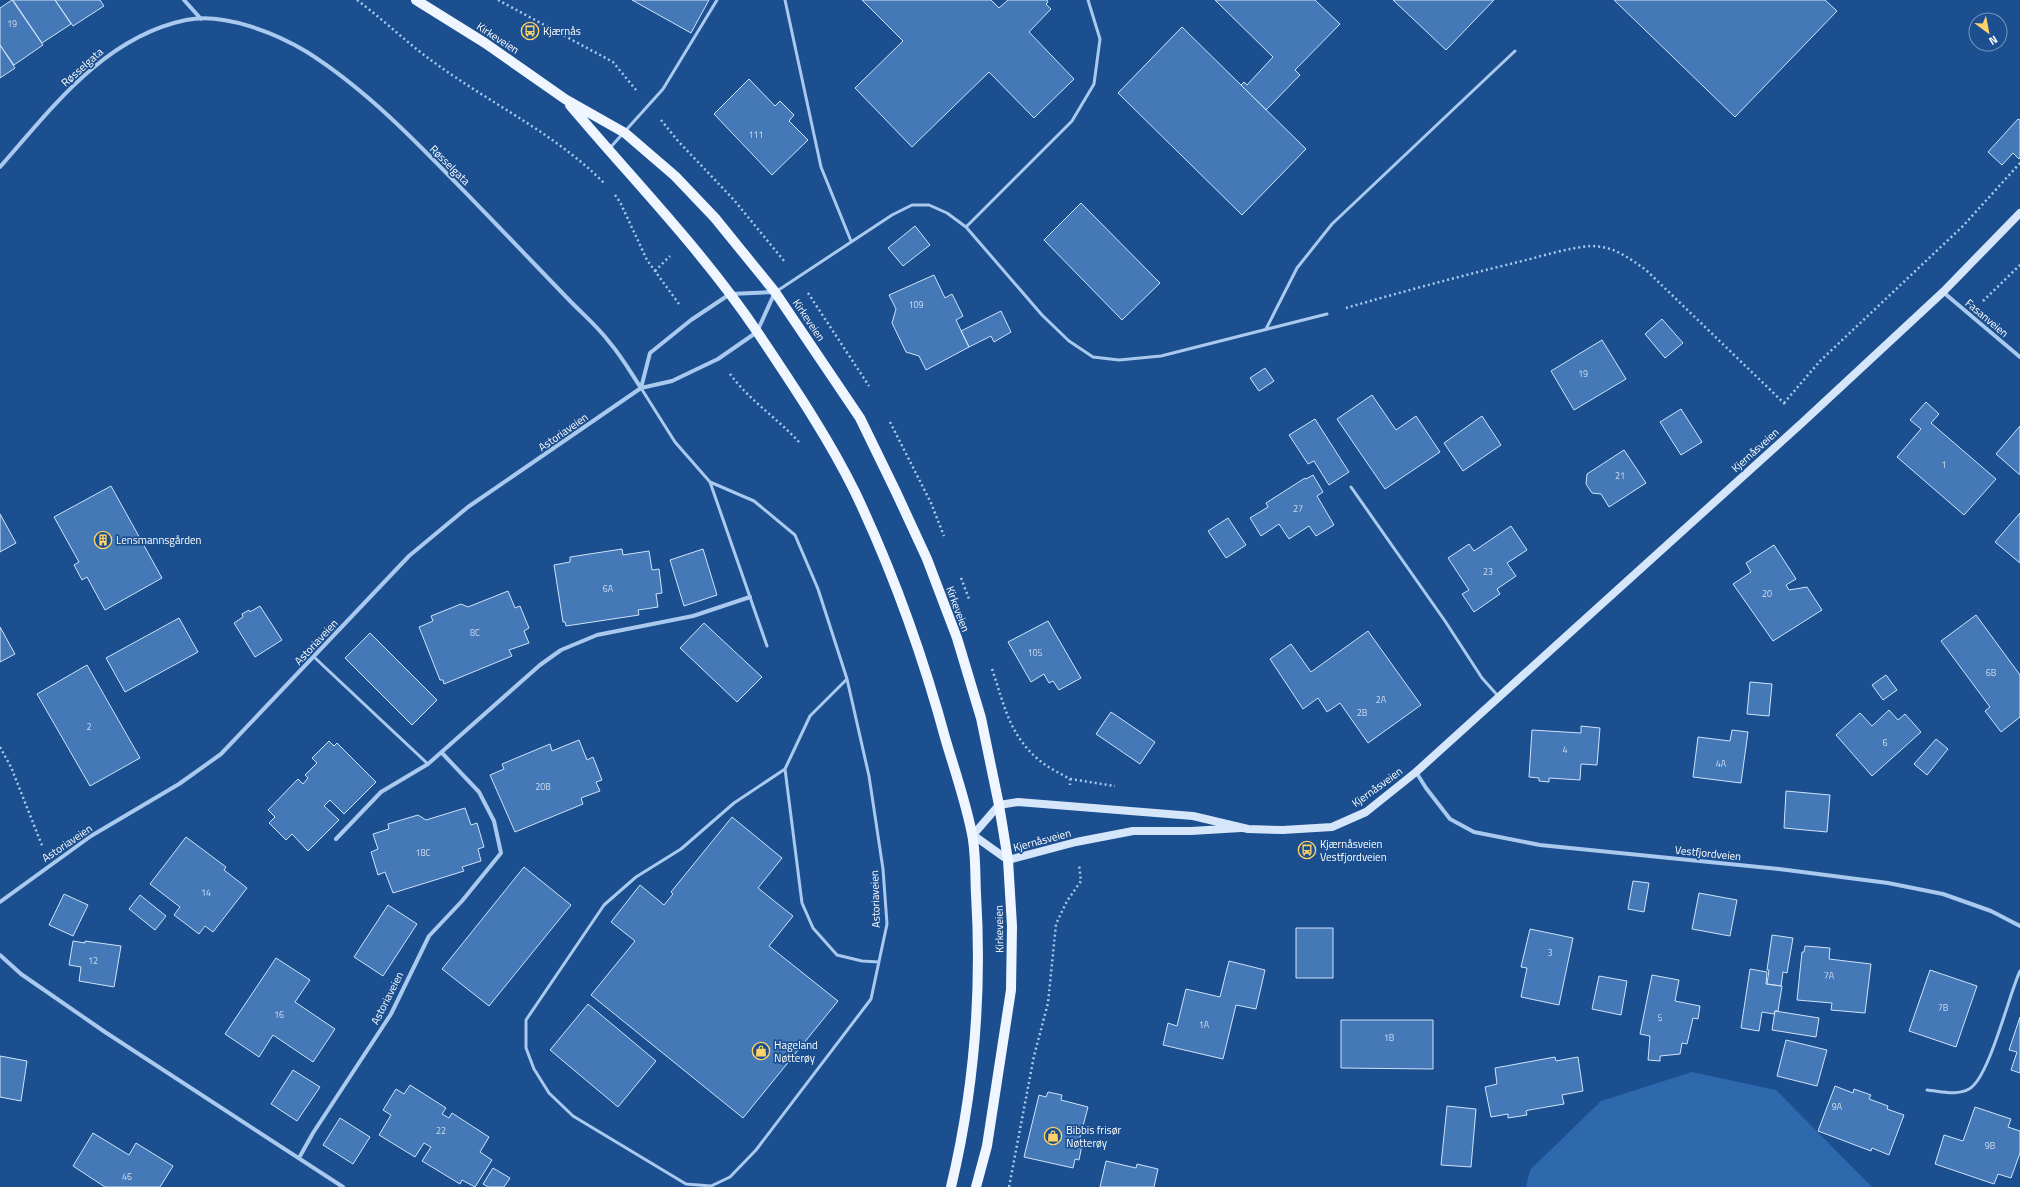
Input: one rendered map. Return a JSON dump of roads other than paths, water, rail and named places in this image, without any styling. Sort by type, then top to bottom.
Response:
[{"type":"main road","name":"Kirkeveien","points":[[416,0],[485,43],[565,98],[625,133],[652,155],[716,218],[776,292],[860,418],[927,559],[957,638],[981,718],[1000,805],[1008,860],[1012,926],[1011,990],[987,1146],[976,1187]]},
{"type":"main road","name":"Kirkeveien","points":[[565,98],[608,150],[688,241],[730,294],[757,332],[821,431],[854,490],[882,552],[931,686],[973,835],[977,916],[978,982],[975,1046],[962,1144],[951,1187]]},
{"type":"main road","name":"Kjernåsveien","points":[[973,835],[1008,860],[1076,842],[1133,831],[1191,831],[1241,828],[1282,830],[1332,828],[1366,812],[1416,772],[1803,422],[1943,292],[2020,213]]},
{"type":"main road","name":"Kjernåsveien","points":[[1000,805],[1018,802],[1072,805],[1193,816],[1241,828]]},
{"type":"main road","points":[[973,835],[1000,805]]},
{"type":"street","points":[[184,0],[201,18]]},
{"type":"street","name":"Røsselgata","points":[[0,167],[66,92],[114,50],[136,37],[151,30],[186,20],[201,18],[232,22],[275,35],[307,52],[377,106],[462,189],[610,342],[641,388]]},
{"type":"street","points":[[641,388],[650,354],[691,320],[730,294],[776,292]]},
{"type":"street","name":"Astoriaveien","points":[[0,902],[91,836],[179,784],[221,754],[409,556],[462,512],[641,388],[672,381],[718,359],[757,332],[776,292]]},
{"type":"street","name":"Fasanveien","points":[[1943,292],[2020,357]]},
{"type":"street","points":[[336,839],[381,792],[428,764],[540,665],[561,650],[597,635],[693,616],[750,597]]},
{"type":"street","name":"Astoriaveien","points":[[298,1158],[391,1014],[429,936],[462,901],[501,853],[494,821],[479,792],[442,752]]},
{"type":"street","name":"Vestfjordveien","points":[[1416,772],[1426,788],[1450,819],[1474,832],[1540,845],[1779,869],[1888,883],[1943,894],[1991,911],[2020,926]]},
{"type":"street","points":[[0,955],[21,974],[105,1032],[343,1187]]},
{"type":"lane","points":[[608,150],[625,133],[663,89],[717,0]]},
{"type":"lane","points":[[785,0],[821,167],[851,241]]},
{"type":"lane","points":[[966,227],[1072,121],[1094,84],[1100,39],[1088,0]]},
{"type":"lane","points":[[1265,329],[1297,268],[1332,224],[1515,51]]},
{"type":"lane","points":[[776,292],[892,214],[912,205],[929,205],[947,213],[966,227],[1042,315],[1069,341],[1093,358],[1118,360],[1160,356],[1327,314]]},
{"type":"lane","name":"Astoriaveien","points":[[641,388],[675,442],[710,482],[754,501],[795,535],[818,589],[847,679],[869,776],[883,869],[887,924],[871,999],[756,1150],[730,1177],[711,1186],[686,1184],[573,1116],[549,1093],[534,1069],[526,1048],[526,1020],[604,905],[636,877],[682,849],[734,803],[785,769]]},
{"type":"lane","points":[[710,482],[767,646]]},
{"type":"lane","points":[[1351,487],[1445,621],[1482,678],[1499,697]]},
{"type":"lane","points":[[314,657],[428,764]]},
{"type":"lane","points":[[847,679],[810,716],[785,769],[802,903],[813,928],[837,954],[862,961],[879,962]]},
{"type":"lane","points":[[1927,1090],[1961,1092],[1970,1089],[1978,1082],[1988,1061],[2020,971]]},
{"type":"place","name":"Kjærnås","points":[[530,31]]},
{"type":"place","name":"Lensmannsgården","points":[[103,540]]},
{"type":"place","name":"Kjærnåsveien Vestfjordveien","points":[[1307,850]]},
{"type":"place","name":"Hageland Nøtterøy","points":[[761,1051]]},
{"type":"place","name":"Bibbis frisør Nøtterøy","points":[[1053,1136]]}]
